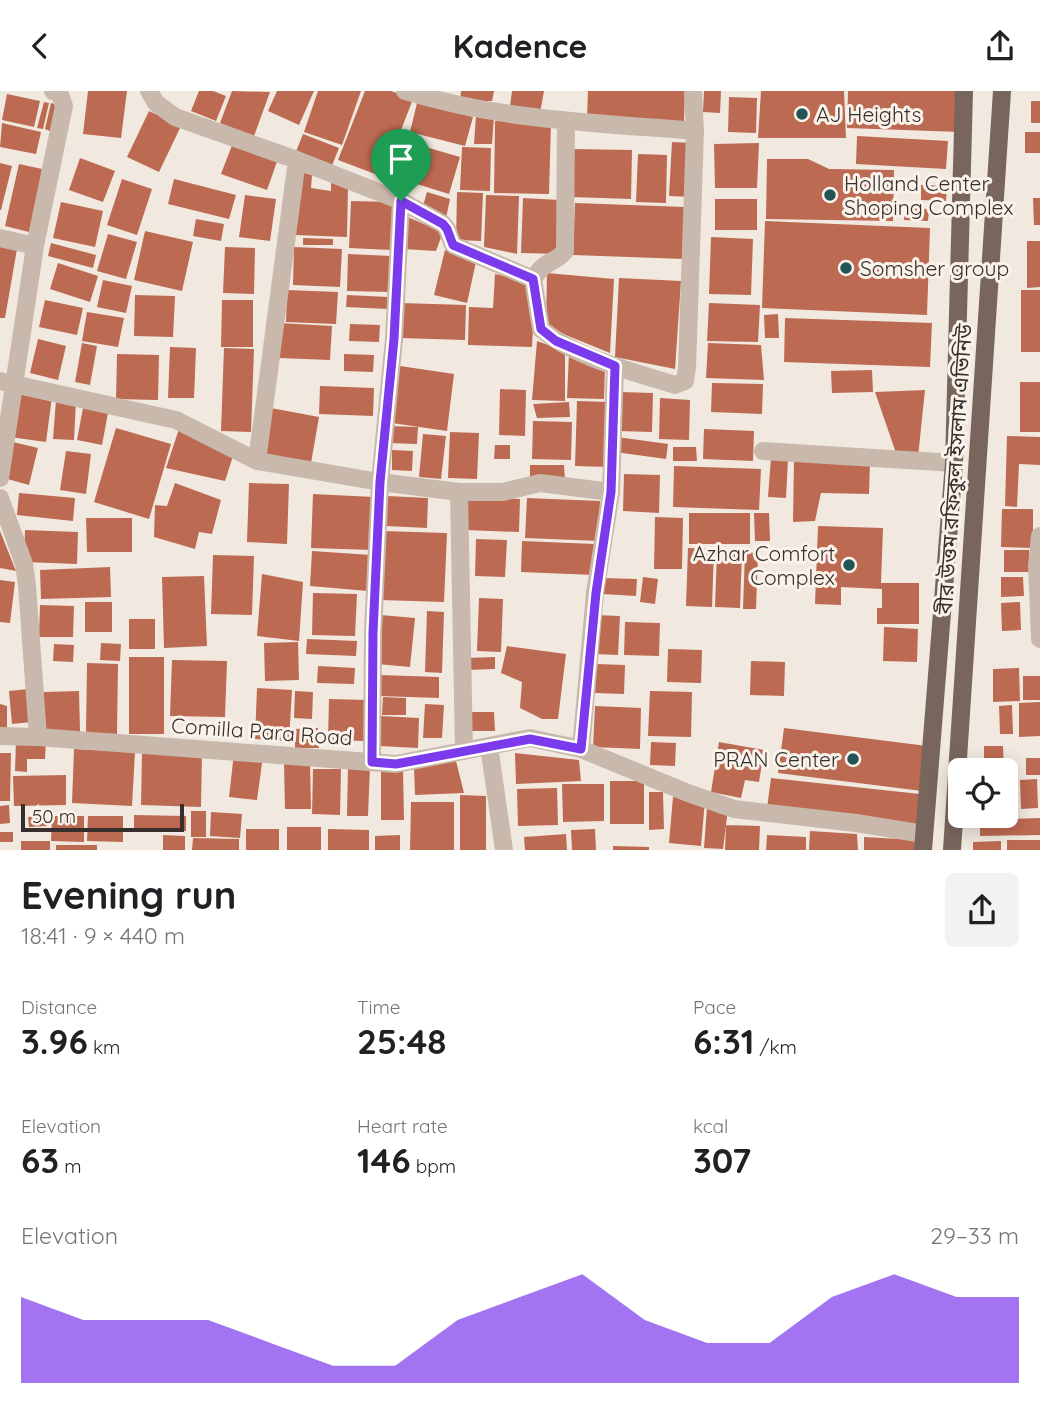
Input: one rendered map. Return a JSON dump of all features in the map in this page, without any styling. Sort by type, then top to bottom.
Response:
[{"type":"main road","name":"বীর উত্তম রফিকুল ইসলাম এভিনিউ","points":[[923,842],[954,463],[964,91]]},
{"type":"main road","name":"বীর উত্তম রফিকুল ইসলাম এভিনিউ","points":[[952,850],[1002,91]]},
{"type":"street","points":[[0,478],[6,383],[64,106],[59,92],[53,91]]},
{"type":"street","points":[[149,91],[156,103],[175,117],[297,160],[401,201],[443,224],[453,245],[533,279]]},
{"type":"street","points":[[405,91],[449,105],[566,121],[695,131]]},
{"type":"street","points":[[566,121],[565,251],[560,257],[541,265],[533,279],[541,329],[556,341],[615,366],[675,385],[685,381],[687,368],[695,131],[693,91]]},
{"type":"street","points":[[257,461],[297,160]]},
{"type":"street","points":[[372,762],[373,633],[380,482],[394,339],[401,201]]},
{"type":"street","points":[[0,238],[35,246]]},
{"type":"street","points":[[581,749],[596,593],[611,492],[615,366]]},
{"type":"street","points":[[6,383],[176,420],[257,461],[459,492],[503,492],[540,483],[611,492]]},
{"type":"street","points":[[763,451],[954,463]]},
{"type":"street","points":[[459,492],[464,751]]},
{"type":"street","points":[[0,498],[24,564],[38,737]]},
{"type":"street","points":[[1039,548],[1040,639]]},
{"type":"street","name":"Comilla Para Road","points":[[0,736],[396,764],[530,739],[581,749],[734,809],[856,823],[923,842]]},
{"type":"street","points":[[489,746],[504,850]]},
{"type":"building","points":[[88,91],[127,91],[121,138],[83,134]]},
{"type":"building","points":[[199,91],[213,91],[226,96],[216,121],[191,111]]},
{"type":"building","points":[[232,91],[270,92],[254,136],[220,123]]},
{"type":"building","points":[[277,91],[314,91],[299,125],[268,111]]},
{"type":"building","points":[[318,91],[361,91],[342,145],[304,132]]},
{"type":"building","points":[[365,91],[391,91],[413,99],[383,177],[338,160]]},
{"type":"building","points":[[461,91],[494,91],[492,101],[460,101]]},
{"type":"building","points":[[512,91],[544,91],[540,113],[510,106]]},
{"type":"building","points":[[588,91],[685,91],[684,122],[587,118]]},
{"type":"building","points":[[704,91],[721,91],[720,113],[703,112]]},
{"type":"building","name":"AJ Heights","points":[[761,91],[844,91],[846,138],[758,138]]},
{"type":"building","points":[[848,91],[960,91],[960,132],[847,128]]},
{"type":"building","points":[[7,94],[40,101],[34,127],[2,120]]},
{"type":"building","points":[[729,97],[757,98],[756,133],[728,132]]},
{"type":"building","points":[[1031,101],[1040,101],[1040,123],[1031,123]]},
{"type":"building","points":[[44,102],[49,103],[43,129],[37,128]]},
{"type":"building","points":[[51,103],[57,105],[50,131],[45,129]]},
{"type":"building","points":[[417,103],[473,117],[465,146],[410,132]]},
{"type":"building","points":[[149,111],[181,126],[159,172],[127,157]]},
{"type":"building","points":[[476,115],[494,116],[492,144],[474,144]]},
{"type":"building","points":[[495,121],[551,122],[549,194],[494,193]]},
{"type":"building","points":[[2,123],[41,132],[36,154],[0,147]]},
{"type":"building","points":[[1025,132],[1040,132],[1040,153],[1025,153]]},
{"type":"building","points":[[303,134],[339,148],[331,168],[295,154]]},
{"type":"building","points":[[857,136],[948,141],[946,169],[856,164]]},
{"type":"building","points":[[234,140],[279,156],[267,190],[221,174]]},
{"type":"building","points":[[405,141],[460,157],[449,194],[394,177]]},
{"type":"building","points":[[672,142],[693,143],[691,197],[669,196]]},
{"type":"building","points":[[759,143],[757,188],[715,188],[714,144]]},
{"type":"building","points":[[462,147],[491,148],[490,191],[460,190]]},
{"type":"building","points":[[572,149],[632,150],[631,199],[571,197]]},
{"type":"building","points":[[638,154],[667,155],[666,203],[636,202]]},
{"type":"building","points":[[80,158],[115,171],[103,202],[69,190]]},
{"type":"building","name":"Holland Center Shoping Complex","points":[[767,159],[808,159],[829,169],[894,170],[893,221],[766,219]]},
{"type":"building","points":[[0,163],[12,166],[1,210],[0,210]]},
{"type":"building","points":[[19,164],[47,170],[33,233],[5,226]]},
{"type":"building","points":[[300,172],[312,175],[311,188],[331,191],[331,180],[348,187],[347,237],[295,235]]},
{"type":"building","points":[[122,179],[152,189],[137,235],[107,225]]},
{"type":"building","points":[[174,179],[236,195],[229,219],[168,204]]},
{"type":"building","points":[[921,185],[947,186],[946,201],[921,200]]},
{"type":"building","points":[[427,192],[450,199],[446,218],[422,209]]},
{"type":"building","points":[[457,192],[483,193],[481,241],[456,240]]},
{"type":"building","points":[[245,195],[276,199],[270,241],[239,237]]},
{"type":"building","points":[[486,195],[519,196],[517,254],[484,247]]},
{"type":"building","points":[[523,198],[560,200],[558,254],[521,253]]},
{"type":"building","points":[[1033,198],[1040,198],[1040,225],[1034,225]]},
{"type":"building","points":[[715,199],[757,199],[757,230],[715,230]]},
{"type":"building","points":[[351,201],[393,202],[391,250],[349,248]]},
{"type":"building","points":[[61,202],[103,211],[95,247],[53,238]]},
{"type":"building","points":[[575,203],[685,207],[684,259],[573,255]]},
{"type":"building","points":[[905,208],[929,209],[928,221],[904,220]]},
{"type":"building","points":[[405,216],[443,232],[436,251],[403,249]]},
{"type":"building","points":[[196,219],[224,224],[221,241],[193,236]]},
{"type":"building","name":"Somsher group","points":[[765,221],[930,228],[927,315],[762,308]]},
{"type":"building","points":[[145,231],[193,242],[182,291],[134,280]]},
{"type":"building","points":[[108,234],[137,242],[126,279],[97,271]]},
{"type":"building","points":[[711,237],[753,239],[751,295],[709,294]]},
{"type":"building","points":[[303,238],[333,239],[333,245],[303,245]]},
{"type":"building","points":[[1027,241],[1040,241],[1040,287],[1027,288]]},
{"type":"building","points":[[51,243],[96,255],[93,268],[48,256]]},
{"type":"building","points":[[0,246],[17,249],[5,318],[0,318]]},
{"type":"building","points":[[225,247],[255,248],[254,294],[223,293]]},
{"type":"building","points":[[294,247],[342,249],[340,287],[293,285]]},
{"type":"building","points":[[445,250],[476,262],[467,303],[434,295]]},
{"type":"building","points":[[348,254],[392,256],[390,292],[347,291]]},
{"type":"building","points":[[58,263],[98,276],[90,302],[50,289]]},
{"type":"building","points":[[547,273],[614,279],[610,353],[546,327]]},
{"type":"building","points":[[495,274],[521,279],[531,291],[534,309],[532,347],[468,345],[469,307],[493,308]]},
{"type":"building","points":[[619,278],[681,281],[675,369],[615,357]]},
{"type":"building","points":[[103,280],[132,286],[126,313],[97,307]]},
{"type":"building","points":[[287,290],[338,292],[336,324],[286,322]]},
{"type":"building","points":[[1021,290],[1040,290],[1040,352],[1021,352]]},
{"type":"building","points":[[135,295],[175,296],[173,337],[134,336]]},
{"type":"building","points":[[347,295],[388,297],[388,309],[346,307]]},
{"type":"building","points":[[45,300],[83,308],[77,335],[39,327]]},
{"type":"building","points":[[222,300],[253,300],[253,347],[221,347]]},
{"type":"building","points":[[401,303],[466,305],[465,340],[400,338]]},
{"type":"building","points":[[709,303],[760,305],[758,342],[707,341]]},
{"type":"building","points":[[87,312],[124,318],[118,347],[82,341]]},
{"type":"building","points":[[778,314],[779,338],[765,338],[764,315]]},
{"type":"building","points":[[785,318],[932,323],[930,367],[784,362]]},
{"type":"building","points":[[280,323],[332,326],[330,360],[279,358]]},
{"type":"building","points":[[350,324],[380,325],[379,342],[349,341]]},
{"type":"building","points":[[38,339],[66,346],[58,380],[30,373]]},
{"type":"building","points":[[537,341],[565,351],[565,401],[532,400]]},
{"type":"building","points":[[82,343],[97,346],[90,385],[75,382]]},
{"type":"building","points":[[708,343],[761,345],[764,380],[706,378]]},
{"type":"building","points":[[170,347],[196,348],[194,398],[168,398]]},
{"type":"building","points":[[224,348],[254,349],[251,432],[221,431]]},
{"type":"building","points":[[569,353],[605,367],[604,399],[567,398]]},
{"type":"building","points":[[117,354],[159,355],[158,400],[116,399]]},
{"type":"building","points":[[344,354],[374,355],[373,372],[344,371]]},
{"type":"building","points":[[400,366],[454,374],[447,431],[392,423]]},
{"type":"building","points":[[872,370],[873,392],[832,393],[831,371]]},
{"type":"building","points":[[1020,382],[1040,382],[1040,432],[1020,432]]},
{"type":"building","points":[[712,383],[763,384],[762,414],[711,412]]},
{"type":"building","points":[[320,386],[374,388],[373,416],[319,414]]},
{"type":"building","points":[[500,389],[526,390],[525,436],[499,435]]},
{"type":"building","points":[[925,390],[918,457],[897,456],[875,392]]},
{"type":"building","points":[[16,392],[52,397],[46,442],[10,437]]},
{"type":"building","points":[[620,392],[653,393],[652,432],[618,431]]},
{"type":"building","points":[[660,398],[690,400],[689,440],[659,439]]},
{"type":"building","points":[[56,400],[76,401],[74,440],[53,439]]},
{"type":"building","points":[[577,401],[610,402],[608,467],[575,466]]},
{"type":"building","points":[[569,402],[570,417],[537,418],[533,404]]},
{"type":"building","points":[[83,408],[108,413],[102,445],[77,440]]},
{"type":"building","points":[[271,408],[319,417],[311,463],[263,453]]},
{"type":"building","points":[[533,421],[572,422],[571,460],[532,459]]},
{"type":"building","points":[[388,426],[418,427],[417,444],[387,443]]},
{"type":"building","points":[[116,428],[171,444],[149,519],[94,502]]},
{"type":"building","points":[[179,429],[234,453],[225,481],[166,468]]},
{"type":"building","points":[[704,429],[754,431],[753,461],[703,459]]},
{"type":"building","points":[[450,432],[479,433],[477,479],[448,478]]},
{"type":"building","points":[[423,434],[446,436],[441,479],[419,477]]},
{"type":"building","points":[[1007,436],[1040,437],[1040,465],[1019,464],[1017,507],[1005,506]]},
{"type":"building","points":[[617,437],[668,444],[666,459],[615,452]]},
{"type":"building","points":[[13,442],[38,448],[29,485],[4,478]]},
{"type":"building","points":[[495,445],[510,445],[510,459],[494,459]]},
{"type":"building","points":[[673,447],[696,447],[697,461],[673,461]]},
{"type":"building","points":[[392,450],[413,451],[412,471],[392,470]]},
{"type":"building","points":[[66,451],[91,454],[86,494],[60,490]]},
{"type":"building","points":[[771,458],[788,459],[786,498],[768,497]]},
{"type":"building","points":[[794,459],[870,462],[869,494],[821,493],[815,521],[793,522]]},
{"type":"building","points":[[530,465],[564,465],[565,480],[530,480]]},
{"type":"building","points":[[674,466],[761,469],[759,510],[673,507]]},
{"type":"building","points":[[624,474],[660,475],[659,513],[623,511]]},
{"type":"building","points":[[175,483],[221,500],[212,534],[199,532],[195,549],[154,537],[155,505],[167,506]]},
{"type":"building","points":[[249,483],[289,484],[287,544],[247,542]]},
{"type":"building","points":[[19,493],[75,498],[73,521],[17,515]]},
{"type":"building","points":[[313,494],[374,497],[372,550],[311,548]]},
{"type":"building","points":[[387,496],[428,498],[427,528],[386,526]]},
{"type":"building","points":[[465,497],[520,499],[519,532],[464,530]]},
{"type":"building","points":[[527,498],[600,501],[599,541],[525,538]]},
{"type":"building","points":[[1002,509],[1033,509],[1033,548],[1001,547]]},
{"type":"building","points":[[689,513],[750,513],[750,544],[689,544]]},
{"type":"building","points":[[754,513],[769,513],[770,541],[755,541]]},
{"type":"building","points":[[655,517],[683,518],[682,569],[654,569]]},
{"type":"building","points":[[86,518],[132,518],[132,552],[87,552]]},
{"type":"building","name":"Azhar Comfort Complex","points":[[818,526],[883,528],[881,583],[919,583],[919,624],[877,624],[877,608],[882,608],[882,589],[841,587],[841,605],[815,604]]},
{"type":"building","points":[[25,530],[78,532],[77,564],[24,562]]},
{"type":"building","points":[[0,531],[16,571],[0,568]]},
{"type":"building","points":[[382,531],[447,533],[444,602],[380,600]]},
{"type":"building","points":[[476,539],[507,540],[505,577],[475,576]]},
{"type":"building","points":[[522,541],[595,544],[594,575],[521,572]]},
{"type":"building","points":[[688,548],[714,549],[712,607],[686,606]]},
{"type":"building","points":[[1004,550],[1029,550],[1029,572],[1004,572]]},
{"type":"building","points":[[312,551],[371,555],[368,591],[310,586]]},
{"type":"building","points":[[717,552],[742,553],[740,608],[715,607]]},
{"type":"building","points":[[745,552],[758,553],[756,609],[743,609]]},
{"type":"building","points":[[213,555],[254,556],[252,615],[211,614]]},
{"type":"building","points":[[110,567],[111,597],[41,599],[40,570]]},
{"type":"building","points":[[262,574],[303,582],[299,641],[257,636]]},
{"type":"building","points":[[204,576],[207,646],[164,648],[162,577]]},
{"type":"building","points":[[643,577],[658,579],[655,604],[640,602]]},
{"type":"building","points":[[1001,577],[1023,577],[1024,596],[1001,597]]},
{"type":"building","points":[[603,578],[637,579],[636,596],[602,594]]},
{"type":"building","points":[[0,580],[15,582],[10,623],[0,622]]},
{"type":"building","points":[[313,593],[357,594],[355,636],[312,635]]},
{"type":"building","points":[[479,598],[503,599],[501,652],[477,651]]},
{"type":"building","points":[[85,602],[112,602],[112,632],[85,632]]},
{"type":"building","points":[[1020,602],[1021,630],[1002,631],[1001,603]]},
{"type":"building","points":[[40,605],[74,606],[73,637],[39,637]]},
{"type":"building","points":[[427,611],[444,612],[442,673],[425,672]]},
{"type":"building","points":[[381,615],[415,618],[410,667],[377,664]]},
{"type":"building","points":[[596,615],[620,616],[618,655],[594,654]]},
{"type":"building","points":[[129,619],[155,619],[155,649],[129,649]]},
{"type":"building","points":[[625,622],[660,623],[659,656],[624,655]]},
{"type":"building","points":[[884,627],[918,629],[917,662],[883,661]]},
{"type":"building","points":[[307,639],[357,641],[356,656],[306,654]]},
{"type":"building","points":[[298,642],[299,680],[265,681],[264,643]]},
{"type":"building","points":[[101,643],[121,644],[120,661],[100,660]]},
{"type":"building","points":[[54,644],[74,645],[73,662],[53,661]]},
{"type":"building","points":[[507,646],[566,654],[558,719],[542,719],[520,708],[522,682],[501,673]]},
{"type":"building","points":[[668,649],[702,650],[701,683],[667,682]]},
{"type":"building","points":[[129,657],[164,657],[164,734],[129,734]]},
{"type":"building","points":[[495,657],[495,669],[467,670],[466,658]]},
{"type":"building","points":[[172,660],[227,661],[225,717],[170,716]]},
{"type":"building","points":[[751,661],[785,662],[784,696],[750,695]]},
{"type":"building","points":[[87,663],[118,664],[117,734],[86,733]]},
{"type":"building","points":[[596,664],[625,665],[624,694],[595,693]]},
{"type":"building","points":[[318,666],[355,668],[354,684],[317,683]]},
{"type":"building","points":[[1019,668],[1020,701],[993,702],[993,669]]},
{"type":"building","points":[[379,675],[439,677],[439,698],[379,696]]},
{"type":"building","points":[[1023,676],[1040,676],[1040,700],[1023,700]]},
{"type":"building","points":[[257,688],[292,690],[289,741],[255,739]]},
{"type":"building","points":[[29,689],[32,722],[12,724],[9,691]]},
{"type":"building","points":[[79,691],[80,732],[43,729],[44,692]]},
{"type":"building","points":[[295,691],[313,692],[312,719],[294,718]]},
{"type":"building","points":[[650,691],[692,692],[691,737],[648,736]]},
{"type":"building","points":[[383,697],[406,698],[406,715],[382,715]]},
{"type":"building","points":[[329,699],[367,700],[365,741],[328,740]]},
{"type":"building","points":[[1040,702],[1040,736],[1019,737],[1019,703]]},
{"type":"building","points":[[0,704],[7,706],[7,731],[0,731]]},
{"type":"building","points":[[425,704],[444,705],[442,738],[423,738]]},
{"type":"building","points":[[1012,705],[1013,734],[1000,734],[999,706]]},
{"type":"building","points":[[595,706],[641,708],[640,749],[593,747]]},
{"type":"building","points":[[471,712],[494,712],[495,731],[471,731]]},
{"type":"building","points":[[380,716],[419,718],[418,748],[379,746]]},
{"type":"building","points":[[318,728],[319,748],[295,748],[295,729]]},
{"type":"building","name":"PRAN Center","points":[[784,728],[927,746],[922,791],[778,773]]},
{"type":"building","points":[[16,740],[46,740],[45,759],[27,759],[27,772],[15,771]]},
{"type":"building","points":[[651,742],[676,743],[675,766],[650,765]]},
{"type":"building","points":[[719,742],[764,750],[759,782],[745,780],[741,798],[711,792]]},
{"type":"building","points":[[984,746],[1003,746],[1004,758],[984,758]]},
{"type":"building","points":[[74,749],[135,752],[132,806],[72,803]]},
{"type":"building","points":[[142,751],[202,752],[201,807],[141,805]]},
{"type":"building","points":[[0,753],[11,753],[10,801],[0,801]]},
{"type":"building","points":[[234,753],[263,756],[257,800],[229,797]]},
{"type":"building","points":[[515,753],[579,760],[581,781],[516,784]]},
{"type":"building","points":[[455,757],[464,793],[415,795],[414,767]]},
{"type":"building","points":[[1026,758],[1040,758],[1040,775],[1026,775]]},
{"type":"building","points":[[284,762],[310,762],[311,809],[285,809]]},
{"type":"building","points":[[348,765],[370,766],[368,816],[347,816]]},
{"type":"building","points":[[313,769],[341,769],[340,815],[312,814]]},
{"type":"building","points":[[381,769],[403,769],[404,820],[381,820]]},
{"type":"building","points":[[66,775],[66,805],[14,806],[13,776]]},
{"type":"building","points":[[771,778],[920,794],[917,826],[767,808]]},
{"type":"building","points":[[1037,779],[1038,808],[1021,809],[1020,780]]},
{"type":"building","points":[[610,781],[644,781],[644,824],[610,824]]},
{"type":"building","points":[[562,784],[604,784],[604,821],[563,822]]},
{"type":"building","points":[[557,788],[558,825],[518,826],[517,789]]},
{"type":"building","points":[[649,792],[663,792],[664,829],[649,830]]},
{"type":"building","points":[[460,795],[486,796],[486,850],[460,850]]},
{"type":"building","points":[[673,797],[705,800],[701,846],[669,843]]},
{"type":"building","points":[[411,802],[454,802],[454,850],[410,850]]},
{"type":"building","points":[[9,805],[10,823],[0,824],[0,806]]},
{"type":"building","points":[[707,807],[728,809],[723,849],[704,848]]},
{"type":"building","points":[[191,811],[206,811],[206,837],[191,837]]},
{"type":"building","points":[[211,812],[242,814],[240,838],[210,836]]},
{"type":"building","points":[[47,815],[47,826],[29,827],[28,817]]},
{"type":"building","points":[[134,815],[186,816],[186,831],[134,830]]},
{"type":"building","points":[[52,816],[84,816],[84,842],[51,841]]},
{"type":"building","points":[[88,816],[123,816],[123,842],[87,841]]},
{"type":"building","points":[[1040,818],[1040,835],[980,836],[980,828],[1018,828],[1018,819]]},
{"type":"building","points":[[726,825],[760,826],[759,850],[725,850]]},
{"type":"building","points":[[287,827],[321,827],[321,850],[287,850]]},
{"type":"building","points":[[246,829],[279,829],[279,850],[246,850]]},
{"type":"building","points":[[328,829],[369,830],[369,850],[328,850]]},
{"type":"building","points":[[595,829],[596,850],[572,850],[571,830]]},
{"type":"building","points":[[810,831],[857,834],[858,850],[809,850]]},
{"type":"building","points":[[0,832],[13,832],[13,842],[0,842]]},
{"type":"building","points":[[566,834],[567,850],[525,850],[524,837]]},
{"type":"building","points":[[163,835],[185,836],[185,850],[163,850]]},
{"type":"building","points":[[400,835],[400,850],[375,850],[375,836]]},
{"type":"building","points":[[767,835],[806,837],[806,850],[766,850]]},
{"type":"building","points":[[864,837],[917,840],[917,850],[864,850]]},
{"type":"building","points":[[193,838],[239,839],[239,850],[192,850]]},
{"type":"building","points":[[1007,840],[1040,840],[1040,850],[1007,850]]},
{"type":"building","points":[[21,841],[50,841],[50,850],[21,850]]},
{"type":"building","points":[[1001,841],[1001,850],[973,850],[973,842]]},
{"type":"building","points":[[56,845],[97,845],[97,850],[56,850]]},
{"type":"building","points":[[613,846],[649,847],[649,850],[613,850]]},
{"type":"place","name":"AJ Heights","points":[[802,114]]},
{"type":"place","name":"Holland Center Shoping Complex","points":[[830,195]]},
{"type":"place","name":"Somsher group","points":[[846,268]]},
{"type":"place","name":"Azhar Comfort Complex","points":[[849,565]]},
{"type":"place","name":"PRAN Center","points":[[853,759]]},
{"type":"route","points":[[401,201],[443,224],[453,245],[461,250],[533,279],[541,329],[556,341],[615,366],[611,492],[596,593],[581,749],[530,739],[396,764],[372,762],[373,633],[380,482],[394,339],[401,201]]}]
